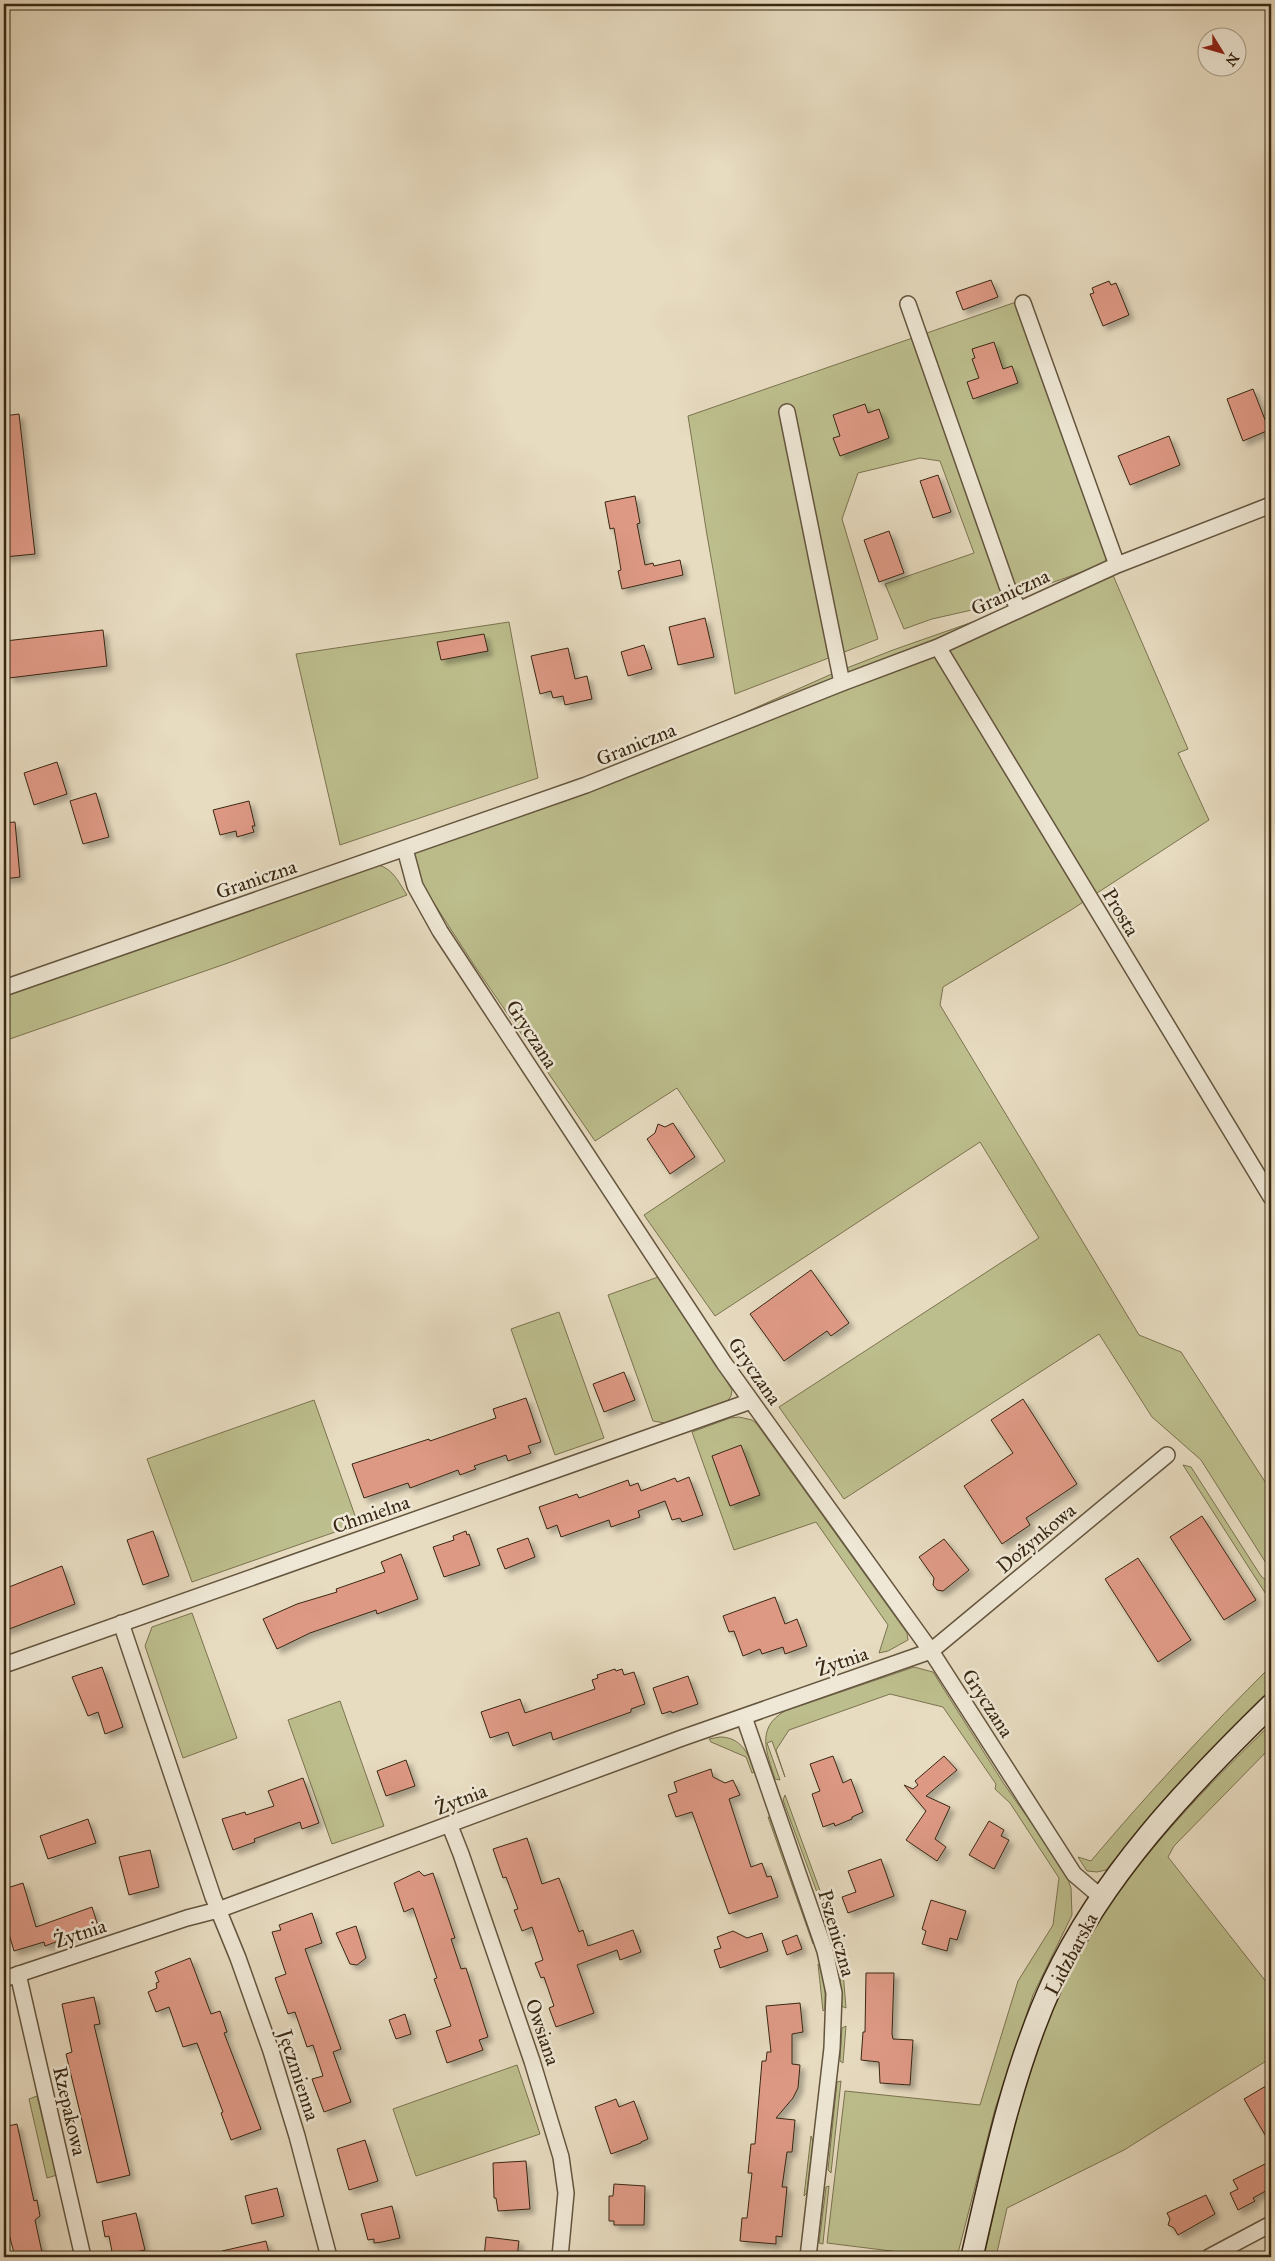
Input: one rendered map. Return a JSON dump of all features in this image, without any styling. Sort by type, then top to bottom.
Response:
[{"type":"main road","name":"Lidzbarska","points":[[972,2257],[1001,2132],[1025,2054],[1053,1982],[1102,1898],[1166,1814],[1271,1705]]},
{"type":"street","points":[[1023,303],[1117,565]]},
{"type":"street","points":[[908,304],[1007,586],[1019,610]]},
{"type":"street","points":[[787,412],[842,683]]},
{"type":"street","name":"Graniczna","points":[[4,988],[586,786],[842,683],[938,647],[1117,565],[1271,505]]},
{"type":"street","name":"Prosta","points":[[938,647],[1271,1197]]},
{"type":"street","name":"Gryczana","points":[[404,849],[415,886],[440,930],[724,1363],[931,1651],[1074,1874],[1102,1898]]},
{"type":"street","name":"Chmielna","points":[[4,1665],[751,1402]]},
{"type":"street","name":"Dożynkowa","points":[[931,1651],[1167,1455]]},
{"type":"street","name":"Jęczmienna","points":[[121,1623],[218,1910],[241,1966],[280,2079],[329,2257]]},
{"type":"street","name":"Żytnia","points":[[11,1977],[187,1918],[218,1910],[450,1826],[682,1738],[931,1651]]},
{"type":"street","name":"Pszeniczna","points":[[744,1717],[825,1951],[834,1993],[832,2048],[808,2257]]},
{"type":"street","name":"Owsiana","points":[[450,1826],[529,2052],[561,2157],[566,2193],[560,2257]]},
{"type":"street","name":"Rzepakowa","points":[[11,1977],[83,2257]]},
{"type":"street","points":[[1209,2257],[1271,2224]]},
{"type":"green space","points":[[1016,302],[1105,550],[1106,560],[1101,565],[985,607],[932,619],[904,629],[885,584],[974,553],[940,461],[920,458],[858,473],[842,519],[878,639],[735,694],[688,416]]},
{"type":"green space","points":[[1112,573],[1188,749],[1178,753],[1209,820],[1071,910],[943,987],[940,1005],[1139,1335],[1181,1352],[1271,1491],[1271,1571],[1201,1460],[1152,1417],[1099,1334],[844,1499],[779,1407],[1039,1238],[980,1142],[715,1316],[644,1215],[725,1161],[677,1088],[595,1141],[474,965],[408,863],[409,851],[577,787],[834,673],[893,650]]},
{"type":"green space","points":[[509,622],[538,778],[340,845],[296,654]]},
{"type":"green space","points":[[369,862],[377,864],[392,873],[407,895],[228,963],[4,1041],[4,988]]},
{"type":"green space","points":[[661,1276],[732,1390],[731,1396],[726,1403],[665,1423],[653,1421],[608,1295]]},
{"type":"green space","points":[[559,1312],[604,1438],[555,1455],[511,1329]]},
{"type":"green space","points":[[314,1400],[358,1524],[192,1582],[147,1459]]},
{"type":"green space","points":[[739,1417],[756,1423],[907,1633],[908,1640],[888,1651],[879,1653],[888,1625],[816,1522],[734,1550],[692,1432],[730,1418]]},
{"type":"green space","points":[[1183,1465],[1191,1467],[1261,1576],[1271,1585],[1271,1602]]},
{"type":"green space","points":[[192,1613],[237,1738],[183,1758],[145,1646],[152,1627]]},
{"type":"green space","points":[[1271,1666],[1271,1690],[1170,1793],[1106,1870],[1097,1872],[1087,1871],[1078,1857],[1091,1861],[1224,1713]]},
{"type":"green space","points":[[914,1667],[933,1672],[1004,1784],[1065,1871],[1071,1888],[1072,1915],[1033,1995],[995,2109],[957,2257],[939,2257],[827,2243],[845,2091],[980,2105],[1018,1981],[1053,1925],[1059,1878],[1010,1803],[995,1789],[996,1784],[943,1707],[890,1694],[789,1730],[776,1750],[785,1777],[772,1741],[767,1743],[780,1780],[775,1779],[766,1742],[770,1725],[785,1711]]},
{"type":"green space","points":[[340,1701],[384,1826],[332,1844],[288,1720]]},
{"type":"green space","points":[[1271,1724],[1271,1747],[1174,1846],[1168,1857],[1271,1988],[1271,2058],[1124,2150],[1007,2208],[996,2257],[984,2257],[996,2204],[995,2198],[1023,2096],[1046,2027],[1074,1961],[1110,1904],[1152,1849],[1198,1797]]},
{"type":"green space","points":[[720,1737],[739,1743],[747,1753],[755,1772],[752,1773],[746,1757],[711,1742],[709,1739]]},
{"type":"green space","points":[[785,1795],[826,1907],[822,1906],[783,1800]]},
{"type":"green space","points":[[768,1817],[772,1818],[816,1941],[813,1944]]},
{"type":"green space","points":[[838,1945],[843,1971],[846,2008],[841,2006],[840,1971],[835,1948]]},
{"type":"green space","points":[[818,1964],[823,1973],[825,1985],[825,2009],[823,2011]]},
{"type":"green space","points":[[846,2026],[843,2063],[840,2061],[842,2028]]},
{"type":"green space","points":[[517,2065],[540,2134],[416,2176],[393,2109]]},
{"type":"green space","points":[[841,2081],[831,2173],[828,2170],[837,2082]]},
{"type":"green space","points":[[37,2096],[57,2175],[47,2178],[29,2099]]},
{"type":"green space","points":[[811,2136],[813,2142],[807,2193],[804,2196]]},
{"type":"green space","points":[[829,2186],[823,2244],[819,2243],[826,2187]]},
{"type":"building","points":[[991,280],[998,297],[963,310],[956,292]]},
{"type":"building","points":[[1109,281],[1111,285],[1116,283],[1129,315],[1103,326],[1090,294],[1094,293],[1092,288]]},
{"type":"building","points":[[994,342],[1003,369],[1012,366],[1018,383],[973,399],[967,382],[979,378],[972,359],[975,358],[972,349]]},
{"type":"building","points":[[1253,389],[1269,430],[1243,441],[1227,399]]},
{"type":"building","points":[[865,404],[868,413],[879,409],[889,438],[840,456],[833,438],[840,436],[833,415]]},
{"type":"building","points":[[19,414],[35,554],[4,557],[4,416]]},
{"type":"building","points":[[1169,436],[1180,465],[1130,485],[1118,456]]},
{"type":"building","points":[[938,475],[951,512],[933,518],[920,481]]},
{"type":"building","points":[[635,496],[640,523],[637,524],[645,565],[653,563],[654,566],[680,560],[683,575],[622,589],[618,571],[621,570],[614,528],[610,529],[605,502]]},
{"type":"building","points":[[889,531],[904,573],[879,582],[864,540]]},
{"type":"building","points":[[705,618],[714,657],[678,665],[669,627]]},
{"type":"building","points":[[103,630],[107,666],[9,678],[5,641]]},
{"type":"building","points":[[484,634],[488,651],[441,660],[437,642]]},
{"type":"building","points":[[644,645],[652,669],[628,676],[621,652]]},
{"type":"building","points":[[568,648],[575,679],[587,676],[592,699],[565,705],[563,696],[553,698],[551,691],[540,694],[531,656]]},
{"type":"building","points":[[57,762],[67,794],[34,805],[24,773]]},
{"type":"building","points":[[96,793],[109,837],[83,844],[70,801]]},
{"type":"building","points":[[249,801],[255,826],[252,826],[254,832],[237,837],[236,831],[220,835],[213,810]]},
{"type":"building","points":[[15,822],[20,877],[4,879],[4,823]]},
{"type":"building","points":[[673,1123],[695,1157],[670,1174],[647,1139],[655,1133],[658,1124],[665,1127]]},
{"type":"building","points":[[811,1270],[849,1323],[831,1336],[827,1331],[784,1361],[750,1314]]},
{"type":"building","points":[[624,1372],[635,1400],[604,1412],[593,1384]]},
{"type":"building","points":[[526,1398],[541,1442],[528,1446],[531,1453],[508,1461],[506,1455],[474,1466],[476,1469],[460,1475],[458,1470],[410,1488],[408,1483],[364,1498],[352,1464],[429,1439],[430,1441],[496,1418],[493,1409]]},
{"type":"building","points":[[1023,1399],[1077,1484],[1026,1518],[1030,1525],[1002,1544],[964,1486],[1013,1453],[991,1420]]},
{"type":"building","points":[[741,1445],[760,1495],[730,1506],[712,1456]]},
{"type":"building","points":[[689,1477],[703,1515],[682,1522],[680,1518],[672,1520],[665,1501],[638,1511],[640,1517],[611,1527],[609,1520],[561,1537],[557,1525],[547,1529],[539,1507],[577,1494],[579,1498],[628,1480],[630,1486],[638,1483],[641,1491],[675,1478],[677,1482]]},
{"type":"building","points":[[1202,1516],[1256,1600],[1224,1620],[1170,1537]]},
{"type":"building","points":[[153,1531],[169,1576],[143,1585],[127,1540]]},
{"type":"building","points":[[466,1531],[467,1535],[469,1534],[480,1565],[444,1577],[433,1547],[454,1540],[453,1536]]},
{"type":"building","points":[[528,1538],[535,1557],[505,1569],[497,1549]]},
{"type":"building","points":[[944,1539],[969,1570],[943,1591],[937,1590],[933,1585],[934,1578],[919,1557]]},
{"type":"building","points":[[401,1554],[418,1599],[377,1614],[376,1610],[310,1633],[277,1649],[263,1619],[297,1604],[337,1592],[336,1589],[385,1572],[381,1562]]},
{"type":"building","points":[[1138,1558],[1191,1640],[1158,1662],[1105,1579]]},
{"type":"building","points":[[62,1566],[75,1604],[4,1631],[4,1589]]},
{"type":"building","points":[[775,1597],[785,1624],[797,1619],[807,1646],[785,1654],[783,1647],[762,1654],[760,1649],[743,1656],[734,1631],[729,1632],[723,1616]]},
{"type":"building","points":[[102,1667],[123,1727],[105,1734],[98,1712],[88,1716],[72,1677]]},
{"type":"building","points":[[615,1669],[616,1671],[622,1669],[624,1675],[634,1672],[645,1704],[631,1709],[631,1712],[553,1740],[551,1732],[513,1746],[508,1732],[490,1738],[481,1712],[520,1699],[525,1713],[595,1689],[592,1680],[598,1678],[597,1675]]},
{"type":"building","points":[[688,1676],[698,1704],[672,1713],[671,1711],[662,1714],[653,1688]]},
{"type":"building","points":[[833,1756],[843,1783],[851,1779],[863,1812],[835,1826],[834,1823],[823,1827],[812,1794],[820,1791],[810,1764]]},
{"type":"building","points":[[944,1756],[957,1770],[926,1796],[950,1807],[935,1839],[946,1847],[937,1861],[906,1840],[926,1811],[904,1785],[913,1789],[918,1785],[915,1781]]},
{"type":"building","points":[[406,1760],[415,1786],[386,1796],[377,1771]]},
{"type":"building","points":[[711,1769],[713,1777],[725,1783],[733,1780],[740,1795],[729,1799],[751,1867],[762,1863],[767,1877],[771,1876],[778,1897],[729,1914],[692,1812],[676,1817],[668,1795],[677,1792],[674,1782]]},
{"type":"building","points":[[303,1778],[319,1823],[302,1829],[300,1822],[254,1839],[255,1842],[233,1850],[222,1819],[245,1812],[246,1815],[274,1806],[268,1791]]},
{"type":"building","points":[[88,1819],[96,1843],[48,1859],[40,1836]]},
{"type":"building","points":[[989,1821],[1004,1830],[1001,1836],[1009,1840],[994,1869],[969,1855]]},
{"type":"building","points":[[527,1838],[542,1884],[559,1878],[579,1932],[583,1930],[588,1946],[633,1930],[641,1952],[620,1960],[617,1950],[577,1965],[594,2013],[556,2027],[549,2008],[554,2006],[544,1977],[541,1978],[535,1963],[543,1960],[532,1927],[522,1931],[514,1910],[518,1909],[506,1877],[503,1878],[493,1849]]},
{"type":"building","points":[[150,1850],[159,1887],[129,1895],[119,1857]]},
{"type":"building","points":[[881,1859],[894,1896],[848,1913],[842,1897],[856,1892],[848,1871]]},
{"type":"building","points":[[419,1871],[424,1876],[433,1873],[455,1938],[451,1939],[461,1969],[466,1968],[488,2037],[479,2040],[483,2050],[447,2063],[436,2031],[451,2026],[434,1979],[437,1978],[413,1908],[404,1912],[394,1883]]},
{"type":"building","points":[[23,1883],[36,1927],[92,1907],[98,1926],[45,1946],[44,1942],[14,1951],[4,1917],[4,1889]]},
{"type":"building","points":[[931,1900],[966,1911],[957,1940],[950,1938],[947,1951],[922,1944],[926,1931],[922,1929]]},
{"type":"building","points":[[312,1913],[322,1943],[305,1949],[341,2049],[333,2052],[351,2102],[324,2112],[312,2079],[323,2076],[313,2045],[307,2047],[295,2012],[288,2014],[275,1978],[286,1974],[272,1932],[281,1930],[279,1925]]},
{"type":"building","points":[[356,1926],[366,1958],[357,1965],[350,1964],[336,1933]]},
{"type":"building","points":[[733,1931],[747,1938],[762,1933],[768,1951],[720,1968],[714,1950],[721,1948],[717,1937]]},
{"type":"building","points":[[797,1935],[802,1949],[787,1955],[782,1941]]},
{"type":"building","points":[[190,1958],[211,2014],[220,2011],[227,2032],[224,2033],[261,2129],[231,2140],[221,2113],[223,2112],[197,2043],[183,2047],[169,2007],[156,2012],[148,1992],[157,1988],[156,1983],[159,1982],[155,1972]]},
{"type":"building","points":[[866,1973],[894,1973],[892,2034],[893,2039],[913,2040],[910,2085],[880,2083],[879,2062],[861,2060],[863,2032],[865,2032]]},
{"type":"building","points":[[94,1997],[100,2024],[94,2025],[130,2175],[97,2183],[66,2054],[72,2052],[62,2004]]},
{"type":"building","points":[[800,2003],[803,2032],[792,2034],[792,2064],[800,2065],[798,2088],[793,2098],[776,2118],[795,2120],[792,2152],[787,2152],[782,2187],[787,2187],[782,2237],[776,2236],[776,2244],[740,2241],[742,2218],[747,2218],[752,2173],[748,2173],[751,2144],[755,2144],[762,2061],[766,2061],[767,2052],[771,2052],[766,2006]]},
{"type":"building","points":[[405,2014],[411,2034],[396,2039],[389,2020]]},
{"type":"building","points":[[1271,2083],[1271,2145],[1244,2099]]},
{"type":"building","points":[[616,2099],[619,2107],[634,2101],[648,2139],[611,2154],[595,2107]]},
{"type":"building","points":[[17,2124],[34,2201],[37,2200],[40,2216],[35,2220],[43,2257],[15,2257],[7,2226],[4,2226],[4,2127]]},
{"type":"building","points":[[365,2140],[378,2181],[349,2190],[337,2149]]},
{"type":"building","points":[[526,2161],[530,2209],[498,2211],[496,2198],[494,2198],[493,2163]]},
{"type":"building","points":[[1265,2164],[1271,2176],[1271,2188],[1253,2198],[1255,2201],[1238,2210],[1230,2193],[1238,2189],[1233,2180]]},
{"type":"building","points":[[614,2184],[645,2186],[644,2225],[614,2225],[614,2221],[609,2221],[609,2196],[613,2196]]},
{"type":"building","points":[[277,2188],[284,2216],[252,2224],[245,2196]]},
{"type":"building","points":[[1206,2195],[1215,2214],[1178,2235],[1174,2228],[1168,2225],[1170,2219],[1167,2213]]},
{"type":"building","points":[[392,2206],[400,2238],[374,2243],[374,2239],[368,2240],[361,2214]]},
{"type":"building","points":[[136,2213],[145,2250],[113,2257],[109,2236],[105,2237],[102,2221]]},
{"type":"building","points":[[486,2237],[519,2241],[517,2257],[484,2257]]},
{"type":"building","points":[[266,2241],[270,2257],[223,2257],[222,2251]]}]
